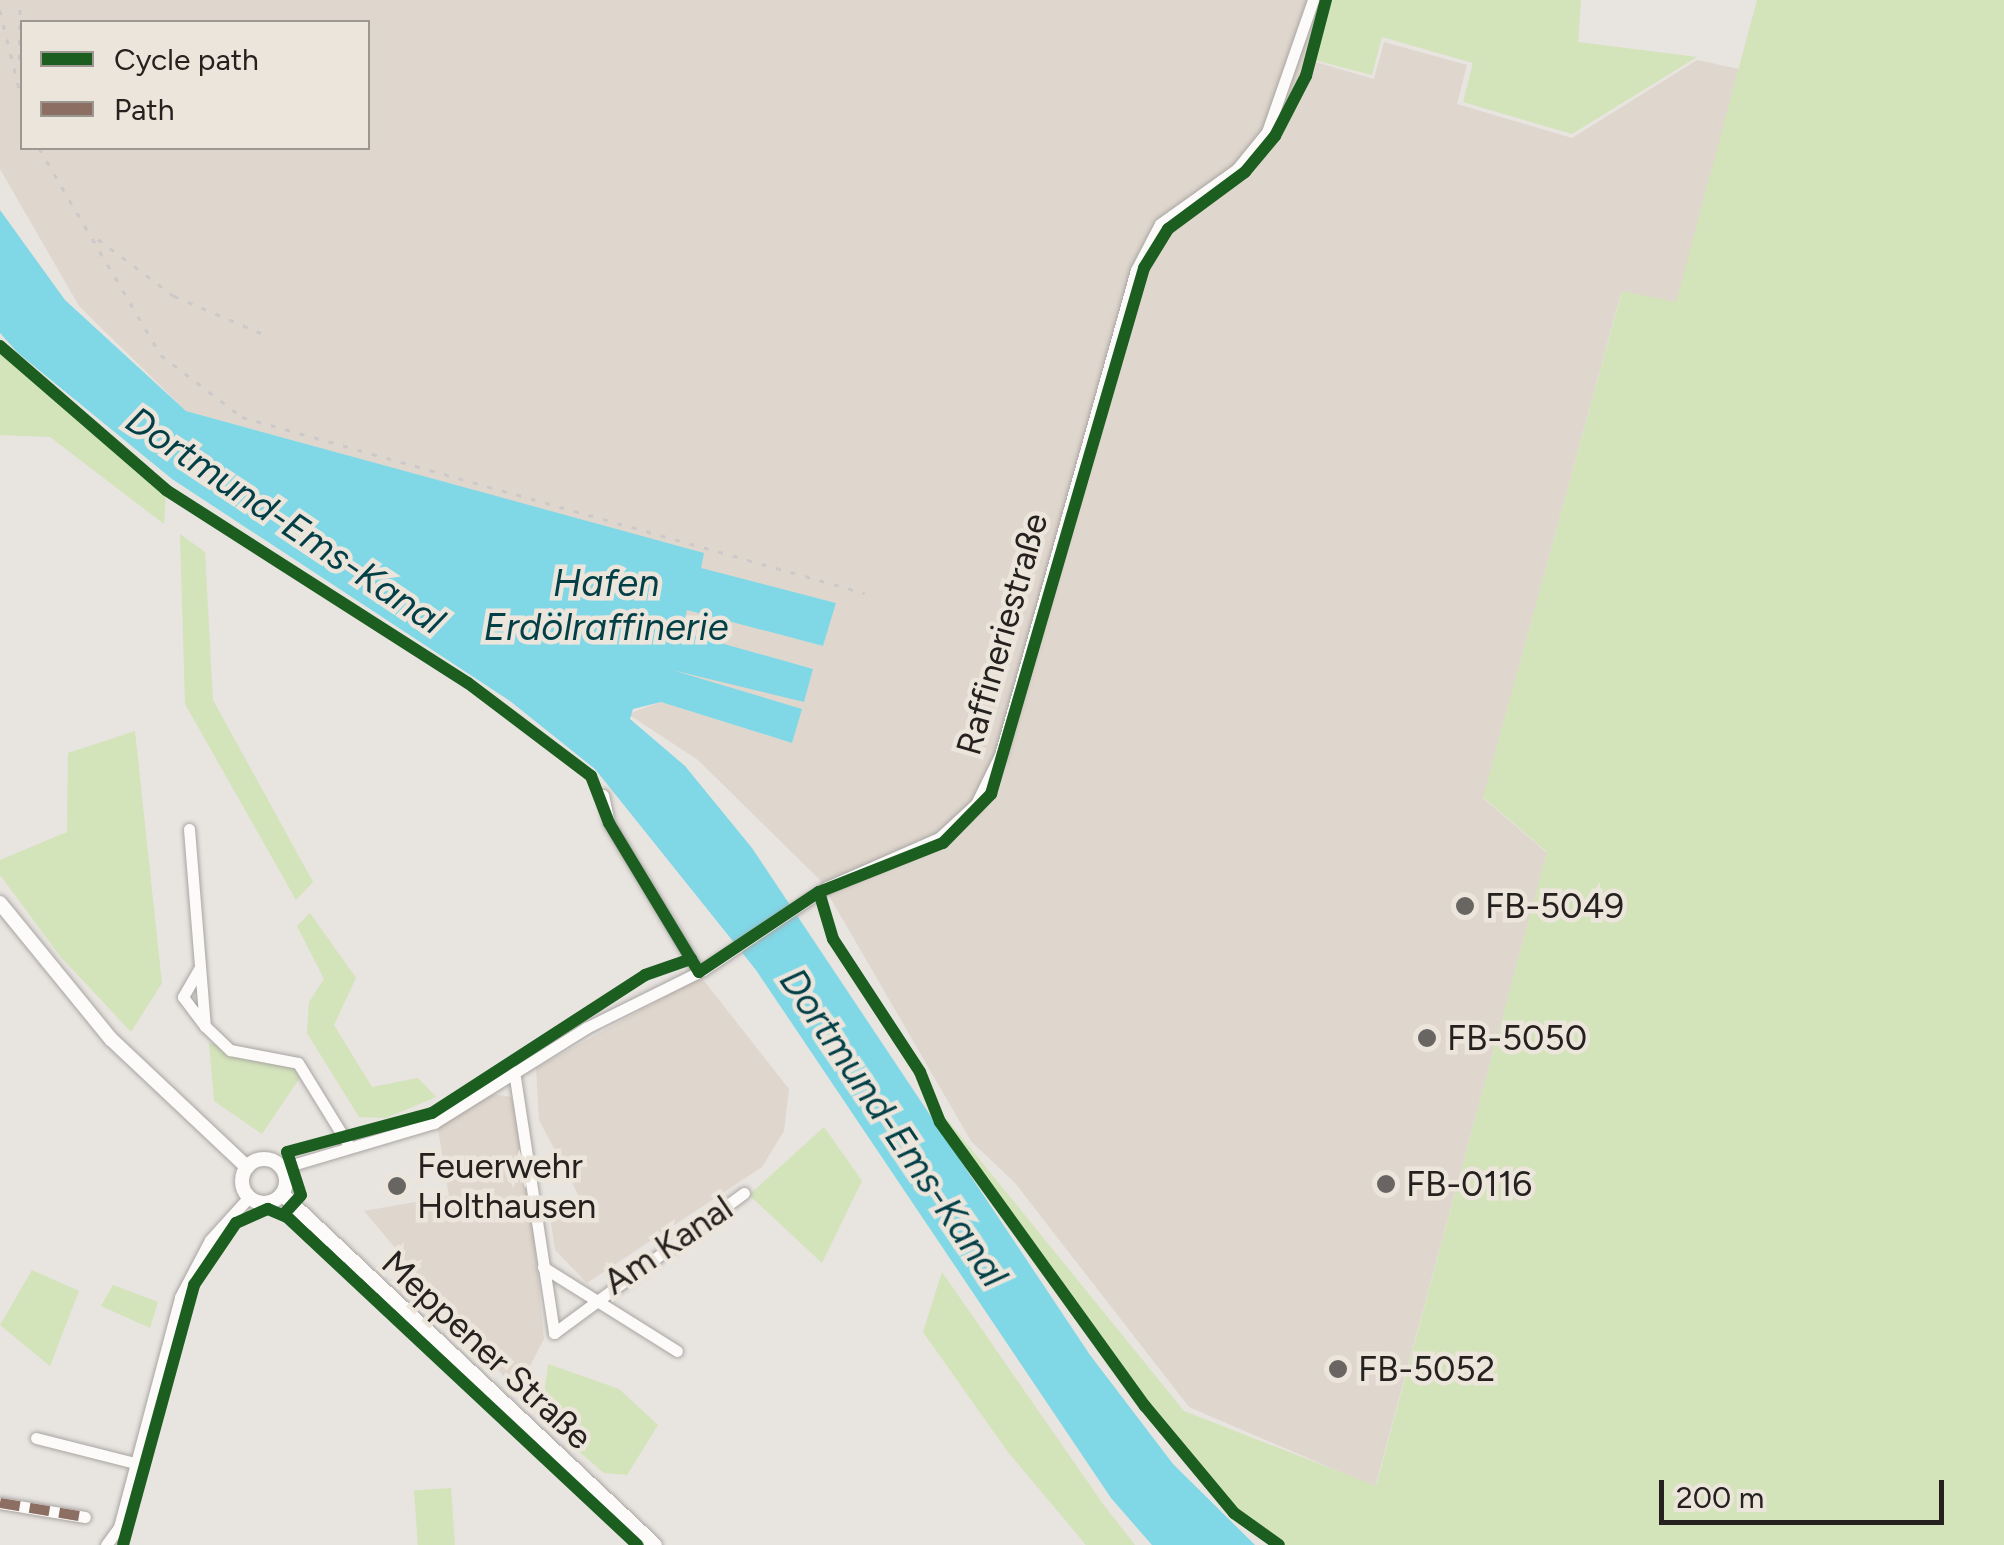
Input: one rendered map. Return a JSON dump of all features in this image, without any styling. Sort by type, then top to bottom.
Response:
[{"type":"main road","points":[[0,903],[111,1039],[247,1167],[249,1197],[263,1203],[282,1194],[282,1168],[262,1159],[247,1167]]},
{"type":"main road","name":"Meppener Straße","points":[[282,1194],[655,1545]]},
{"type":"street","name":"Raffineriestraße","points":[[282,1168],[434,1123],[514,1071],[699,972],[806,900],[939,838],[986,791],[1136,270],[1160,224],[1237,169],[1268,132],[1313,0]]},
{"type":"street","points":[[603,795],[609,823],[699,972]]},
{"type":"street","points":[[189,829],[205,1026]]},
{"type":"street","points":[[199,969],[183,997],[205,1026],[230,1050],[298,1063],[349,1146]]},
{"type":"street","name":"Am Kanal","points":[[514,1071],[554,1334],[592,1298],[744,1193]]},
{"type":"street","points":[[106,1545],[118,1533],[187,1281],[249,1197]]},
{"type":"street","name":"Am Kanal","points":[[543,1267],[676,1350]]},
{"type":"street","points":[[36,1438],[135,1463]]},
{"type":"street","points":[[0,1503],[85,1517]]},
{"type":"shaded area","points":[[0,0],[1321,0],[1305,59],[1374,79],[1384,42],[1467,65],[1457,104],[1572,138],[1697,60],[1739,69],[1676,305],[1621,293],[1483,798],[1547,853],[1375,1487],[1189,1407],[1015,1183],[971,1141],[820,880],[698,760],[628,714],[661,702],[792,743],[801,709],[671,670],[674,663],[803,702],[813,669],[681,632],[687,609],[823,646],[836,603],[700,568],[703,553],[186,411],[79,306],[0,169]]},
{"type":"shaded area","points":[[701,977],[789,1089],[784,1131],[762,1167],[587,1283],[555,1250],[551,1222],[583,1204],[539,1120],[536,1068]]},
{"type":"shaded area","points":[[493,1094],[511,1097],[523,1124],[544,1339],[530,1366],[505,1378],[364,1211],[449,1196],[437,1123]]},
{"type":"green space","points":[[1328,0],[1581,0],[1578,42],[1697,57],[1572,134],[1463,102],[1473,63],[1382,37],[1372,75],[1310,59]]},
{"type":"green space","points":[[1757,0],[2004,0],[2004,1545],[1283,1545],[1236,1512],[1151,1409],[928,1096],[1184,1411],[1376,1486],[1547,852],[1483,797],[1622,291],[1676,302]]},
{"type":"green space","points":[[0,351],[166,492],[164,524],[50,437],[0,435]]},
{"type":"green space","points":[[180,534],[205,552],[213,700],[313,882],[296,900],[185,704]]},
{"type":"green space","points":[[135,731],[162,983],[131,1032],[60,956],[0,875],[0,860],[67,832],[68,753]]},
{"type":"green space","points":[[310,913],[356,978],[334,1025],[372,1087],[418,1078],[436,1097],[386,1118],[359,1117],[307,1033],[309,1002],[324,979],[297,926]]},
{"type":"green space","points":[[209,1043],[284,1060],[301,1076],[262,1134],[214,1101]]},
{"type":"green space","points":[[824,1127],[862,1181],[822,1263],[749,1195]]},
{"type":"green space","points":[[32,1270],[79,1291],[50,1366],[0,1325]]},
{"type":"green space","points":[[942,1272],[1135,1545],[1086,1545],[1008,1452],[923,1332]]},
{"type":"green space","points":[[113,1285],[158,1302],[150,1328],[101,1306]]},
{"type":"green space","points":[[548,1364],[619,1389],[658,1425],[627,1475],[604,1473],[541,1419]]},
{"type":"green space","points":[[451,1488],[455,1545],[418,1545],[414,1491]]},
{"type":"water","points":[[0,210],[65,300],[186,411],[704,553],[701,568],[836,603],[823,646],[687,610],[682,632],[813,669],[804,702],[672,670],[802,709],[792,743],[661,702],[633,709],[630,719],[685,766],[752,848],[1090,1355],[1173,1464],[1255,1545],[1152,1545],[1111,1498],[756,970],[595,769],[510,701],[172,479],[18,353],[0,333]]},
{"type":"railway","points":[[19,60],[20,0]]},
{"type":"railway","points":[[0,10],[20,92]]},
{"type":"railway","points":[[40,150],[161,355],[242,417],[865,593]]},
{"type":"railway","points":[[98,239],[174,296],[268,336]]},
{"type":"marked path","points":[[0,1503],[85,1517]]},
{"type":"cycle path","points":[[819,892],[943,843],[991,794],[1144,268],[1168,229],[1245,172],[1275,136],[1306,76],[1326,0]]},
{"type":"cycle path","points":[[0,346],[166,490],[468,683],[591,776],[609,823],[699,972],[819,892]]},
{"type":"cycle path","points":[[819,892],[833,939],[920,1072],[940,1122],[1145,1406],[1234,1513],[1279,1545]]},
{"type":"cycle path","points":[[284,1214],[301,1195],[287,1152],[432,1113],[645,975],[691,959]]},
{"type":"cycle path","points":[[123,1545],[194,1285],[236,1223],[268,1209],[287,1217],[638,1545]]},
{"type":"place","name":"FB-5049","points":[[1465,906]]},
{"type":"place","name":"FB-5050","points":[[1427,1038]]},
{"type":"place","name":"FB-0116","points":[[1386,1184]]},
{"type":"place","name":"Feuerwehr Holthausen","points":[[397,1186]]},
{"type":"place","name":"FB-5052","points":[[1338,1369]]},
{"type":"water label","name":"Dortmund-Ems-Kanal","points":[[285,521]]},
{"type":"water label","name":"Hafen Erdölraffinerie","points":[[606,606]]},
{"type":"water label","name":"Dortmund-Ems-Kanal","points":[[893,1128]]}]
